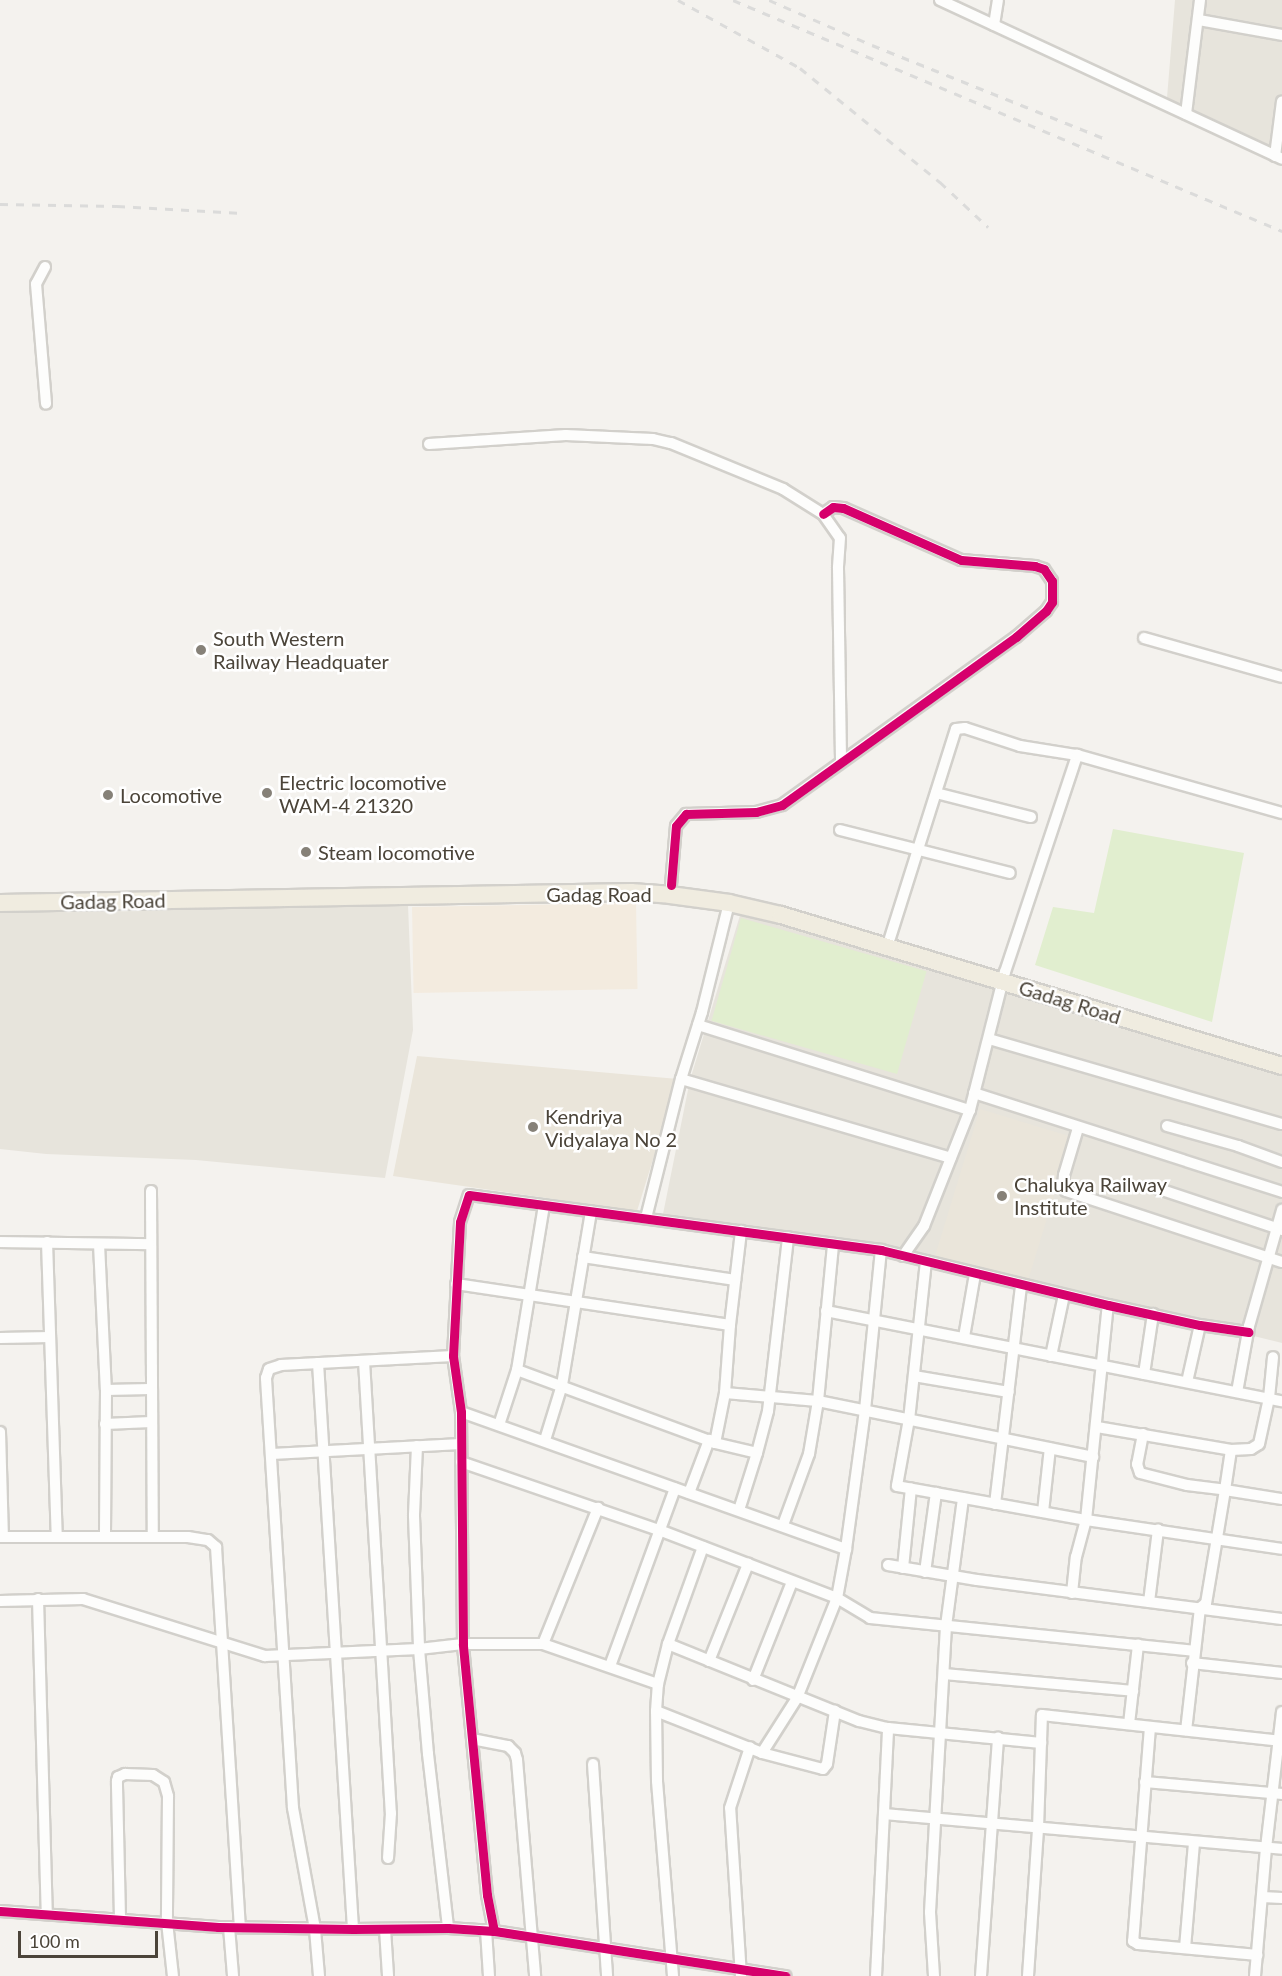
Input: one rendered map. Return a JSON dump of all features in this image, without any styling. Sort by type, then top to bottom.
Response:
[{"type":"highway","name":"Gadag Road","points":[[0,893],[631,882],[731,893],[773,903],[890,938],[1003,977],[1282,1066]]},
{"type":"highway","name":"Gadag Road","points":[[0,903],[631,892],[729,903],[781,915],[1282,1056]]},
{"type":"street","points":[[940,0],[1278,158],[1282,101]]},
{"type":"street","points":[[994,25],[998,0]]},
{"type":"street","points":[[1186,114],[1200,0]]},
{"type":"street","points":[[1199,20],[1282,35]]},
{"type":"street","points":[[45,267],[36,284],[46,404]]},
{"type":"street","points":[[429,444],[566,435],[652,439],[670,443],[783,489],[823,514],[840,538],[838,567],[841,760]]},
{"type":"street","points":[[671,885],[676,826],[686,814],[769,810],[782,805],[841,760],[1016,637],[1046,611],[1052,602],[1053,591],[1049,574],[1035,566],[962,560],[843,508],[833,507],[823,514]]},
{"type":"street","points":[[1143,638],[1282,677]]},
{"type":"street","points":[[890,938],[953,736],[960,728],[1020,746],[1077,755],[1282,813]]},
{"type":"street","points":[[903,1256],[924,1226],[970,1110],[1003,977],[1077,755]]},
{"type":"street","points":[[936,793],[1031,817]]},
{"type":"street","points":[[840,830],[1010,873]]},
{"type":"street","points":[[646,1218],[729,903]]},
{"type":"street","points":[[698,1025],[970,1110]]},
{"type":"street","points":[[989,1038],[1282,1124]]},
{"type":"street","points":[[681,1079],[951,1158]]},
{"type":"street","points":[[974,1093],[1282,1192]]},
{"type":"street","points":[[1167,1126],[1238,1146],[1282,1162]]},
{"type":"street","points":[[1078,1128],[1064,1175],[1063,1187],[1066,1191],[1282,1262]]},
{"type":"street","points":[[1159,1189],[1280,1230]]},
{"type":"street","points":[[151,1191],[150,1422],[153,1537]]},
{"type":"street","points":[[489,1976],[490,1930],[463,1644],[461,1412],[453,1356],[460,1222],[469,1195],[881,1250],[1108,1305],[1200,1325],[1248,1332]]},
{"type":"street","points":[[499,1425],[517,1370],[544,1205]]},
{"type":"street","points":[[1237,1392],[1248,1332],[1269,1258],[1280,1230],[1282,1210]]},
{"type":"street","points":[[545,1440],[562,1385],[591,1211]]},
{"type":"street","points":[[689,1493],[712,1442],[725,1393],[741,1231]]},
{"type":"street","points":[[739,1510],[758,1453],[770,1395],[788,1238]]},
{"type":"street","points":[[0,1242],[149,1244]]},
{"type":"street","points":[[47,1242],[57,1537]]},
{"type":"street","points":[[99,1244],[106,1390],[105,1537]]},
{"type":"street","points":[[783,1525],[809,1454],[818,1401],[833,1244]]},
{"type":"street","points":[[762,1753],[797,1698],[837,1598],[865,1410],[881,1250]]},
{"type":"street","points":[[583,1257],[735,1280]]},
{"type":"street","points":[[926,1261],[909,1419],[897,1486],[1086,1520],[1282,1549]]},
{"type":"street","points":[[964,1337],[975,1274]]},
{"type":"street","points":[[456,1284],[730,1325]]},
{"type":"street","points":[[995,1504],[1005,1438],[1021,1285]]},
{"type":"street","points":[[1052,1356],[1064,1295]]},
{"type":"street","points":[[1072,1593],[1076,1557],[1086,1520],[1108,1305]]},
{"type":"street","points":[[826,1311],[1282,1401]]},
{"type":"street","points":[[1144,1374],[1153,1314]]},
{"type":"street","points":[[1187,1382],[1200,1325]]},
{"type":"street","points":[[0,1338],[50,1337]]},
{"type":"street","points":[[319,1976],[315,1929],[293,1808],[273,1454],[266,1378],[269,1369],[281,1365],[453,1356]]},
{"type":"street","points":[[1097,1427],[1231,1450],[1251,1449],[1258,1444],[1269,1398],[1273,1357]]},
{"type":"street","points":[[364,1361],[391,1813],[388,1858]]},
{"type":"street","points":[[318,1363],[353,1929]]},
{"type":"street","points":[[517,1370],[712,1442],[758,1453]]},
{"type":"street","points":[[914,1376],[1009,1392]]},
{"type":"street","points":[[106,1390],[150,1389]]},
{"type":"street","points":[[725,1393],[770,1395],[818,1401],[1093,1457]]},
{"type":"street","points":[[461,1412],[846,1549]]},
{"type":"street","points":[[105,1424],[150,1422]]},
{"type":"street","points":[[0,1432],[2,1537],[203,1538],[216,1548],[224,1644],[235,1927],[233,1976]]},
{"type":"street","points":[[1143,1434],[1137,1464],[1140,1473],[1187,1485],[1282,1499]]},
{"type":"street","points":[[273,1454],[461,1444]]},
{"type":"street","points":[[417,1446],[414,1516],[419,1650],[428,1754],[448,1928]]},
{"type":"street","points":[[1043,1512],[1050,1448]]},
{"type":"street","points":[[1186,1730],[1193,1651],[1200,1608],[1206,1603],[1231,1450]]},
{"type":"street","points":[[461,1462],[659,1530],[837,1598],[870,1617],[1193,1651]]},
{"type":"street","points":[[610,1666],[675,1488]]},
{"type":"street","points":[[903,1568],[911,1488]]},
{"type":"street","points":[[925,1572],[936,1493]]},
{"type":"street","points":[[934,1976],[930,1911],[937,1820],[946,1626],[963,1498]]},
{"type":"street","points":[[543,1644],[598,1508]]},
{"type":"street","points":[[1149,1602],[1158,1530]]},
{"type":"street","points":[[673,1976],[657,1781],[656,1711],[658,1684],[668,1644],[703,1547]]},
{"type":"street","points":[[709,1661],[748,1564]]},
{"type":"street","points":[[888,1565],[1072,1593],[1282,1619]]},
{"type":"street","points":[[753,1680],[792,1582]]},
{"type":"street","points":[[38,1599],[47,1914]]},
{"type":"street","points":[[0,1601],[83,1599],[265,1656],[419,1650],[463,1644],[543,1644],[658,1684]]},
{"type":"street","points":[[668,1644],[797,1698],[859,1721],[888,1728],[1041,1743]]},
{"type":"street","points":[[1129,1724],[1138,1645]]},
{"type":"street","points":[[1192,1663],[1282,1673]]},
{"type":"street","points":[[944,1674],[1133,1691]]},
{"type":"street","points":[[656,1711],[762,1753],[822,1769],[828,1756],[835,1712]]},
{"type":"street","points":[[1255,1976],[1266,1848],[1277,1793],[1282,1712]]},
{"type":"street","points":[[1028,1976],[1038,1828],[1042,1715],[1280,1741]]},
{"type":"street","points":[[1150,1727],[1132,1941],[1138,1944],[1257,1955]]},
{"type":"street","points":[[876,1976],[888,1728]]},
{"type":"street","points":[[981,1976],[998,1737]]},
{"type":"street","points":[[472,1739],[508,1746],[517,1760],[535,1976]]},
{"type":"street","points":[[741,1972],[730,1808],[750,1747]]},
{"type":"street","points":[[593,1764],[607,1976]]},
{"type":"street","points":[[120,1918],[117,1781],[121,1774],[144,1774],[159,1778],[167,1787],[167,1922],[174,1976]]},
{"type":"street","points":[[1145,1782],[1277,1793]]},
{"type":"street","points":[[884,1814],[1282,1849]]},
{"type":"street","points":[[1185,1948],[1194,1842]]},
{"type":"street","points":[[1262,1897],[1282,1898]]},
{"type":"street","points":[[0,1911],[235,1927],[490,1930],[604,1947],[741,1972],[786,1976]]},
{"type":"street","points":[[385,1929],[388,1976]]},
{"type":"shaded area","points":[[1175,0],[1282,0],[1282,166],[1166,110]]},
{"type":"shaded area","points":[[636,903],[638,989],[414,993],[412,907]]},
{"type":"shaded area","points":[[408,905],[413,1030],[385,1178],[196,1160],[46,1154],[0,1149],[0,911]]},
{"type":"shaded area","points":[[741,912],[1282,1073],[1282,1343],[882,1245],[663,1214],[690,1080]]},
{"type":"shaded area","name":"Kendriya Vidyalaya No 2","points":[[417,1056],[678,1079],[637,1211],[393,1176]]},
{"type":"shaded area","name":"Chalukya Railway Institute","points":[[980,1109],[1072,1137],[1027,1283],[935,1255]]},
{"type":"green space","points":[[1113,829],[1244,853],[1212,1022],[1035,965],[1053,907],[1094,913]]},
{"type":"green space","points":[[741,918],[927,971],[897,1074],[712,1021]]},
{"type":"railway","points":[[678,0],[800,68],[940,182],[988,227]]},
{"type":"railway","points":[[733,0],[1282,231]]},
{"type":"railway","points":[[769,0],[872,45],[1108,140]]},
{"type":"railway","points":[[0,204],[117,206],[242,213]]},
{"type":"cycle path","points":[[671,885],[676,826],[686,814],[756,812],[782,805],[1016,637],[1046,611],[1052,602],[1052,581],[1044,569],[1035,566],[961,560],[843,508],[833,507],[823,514]]},
{"type":"cycle path","points":[[494,1931],[487,1895],[463,1644],[461,1412],[453,1356],[460,1222],[469,1195],[881,1250],[1108,1305],[1200,1325],[1248,1332]]},
{"type":"cycle path","points":[[0,1911],[218,1927],[448,1928],[494,1931],[786,1976]]},
{"type":"place","name":"South Western Railway Headquater","points":[[201,650]]},
{"type":"place","name":"Electric locomotive WAM-4 21320","points":[[267,793]]},
{"type":"place","name":"Locomotive","points":[[108,795]]},
{"type":"place","name":"Steam locomotive","points":[[306,852]]},
{"type":"place","name":"Kendriya Vidyalaya No 2","points":[[533,1127]]},
{"type":"place","name":"Chalukya Railway Institute","points":[[1002,1196]]}]
